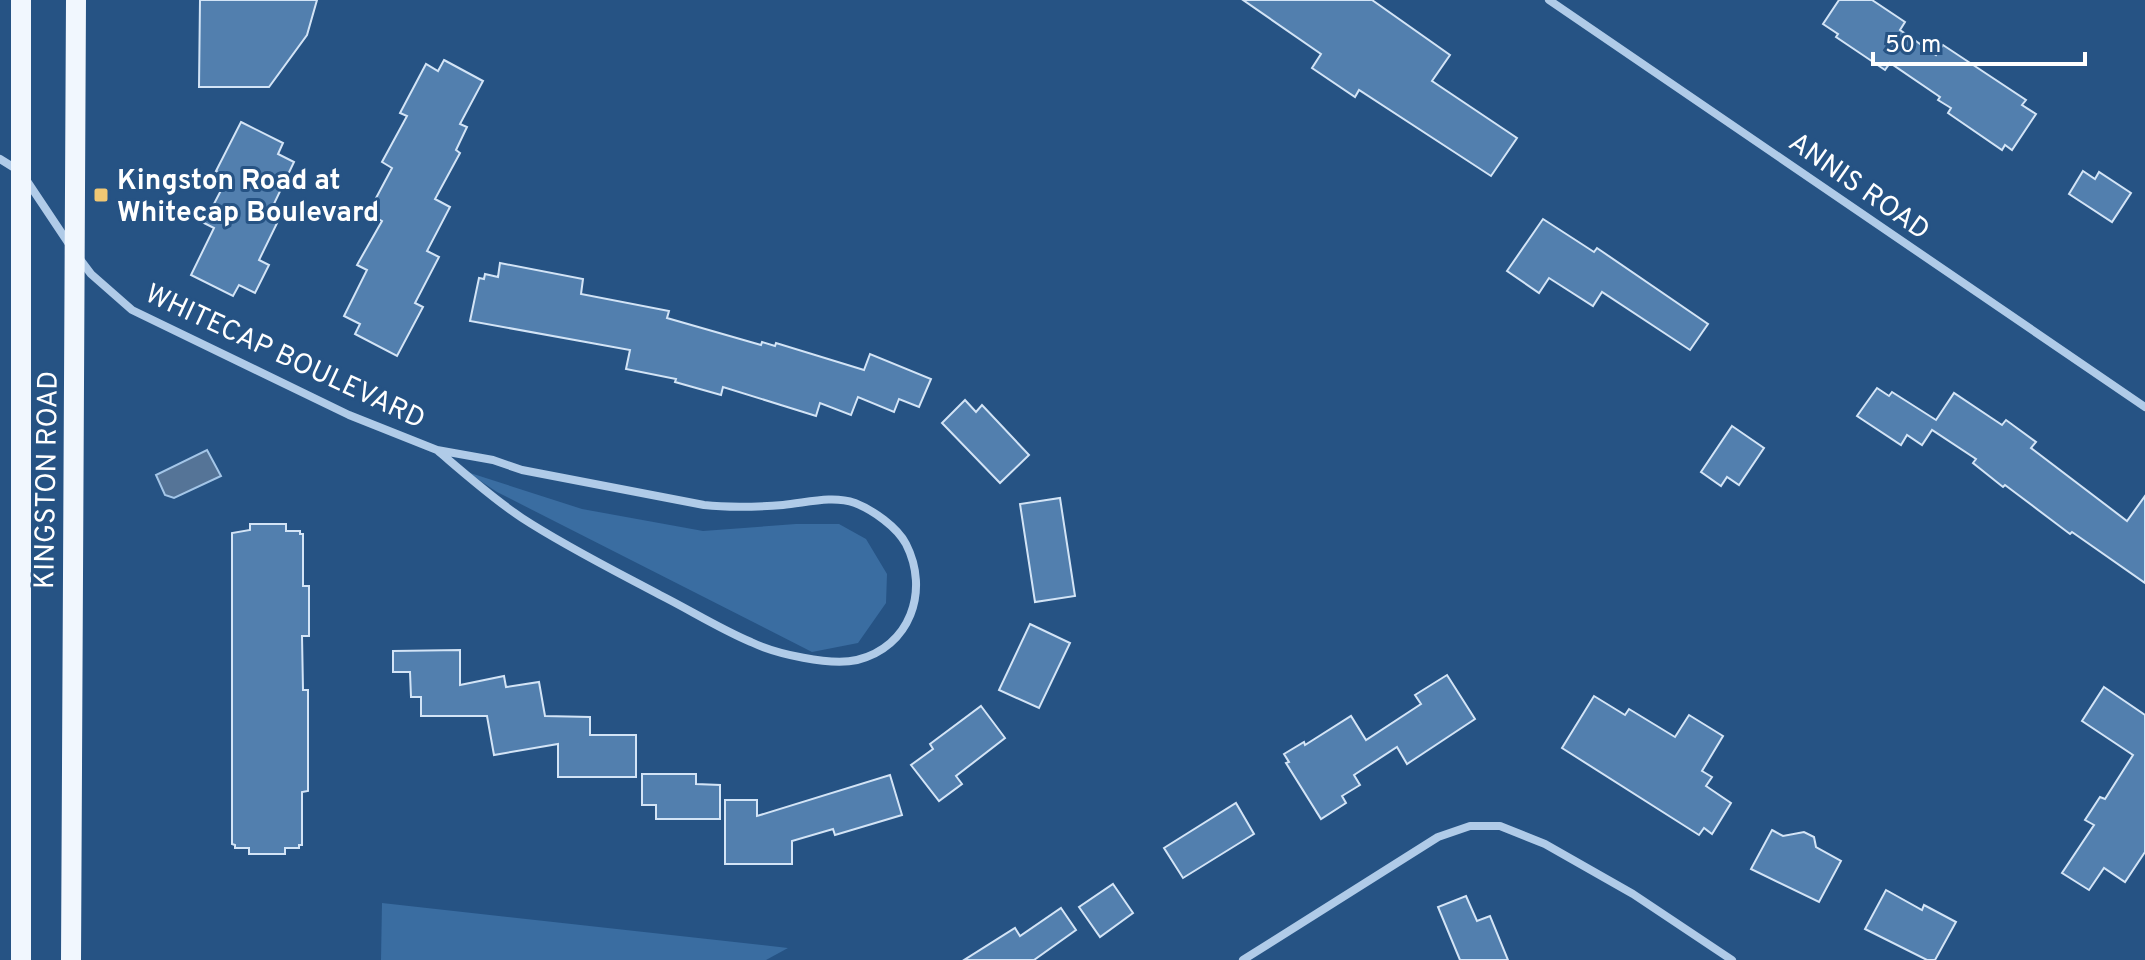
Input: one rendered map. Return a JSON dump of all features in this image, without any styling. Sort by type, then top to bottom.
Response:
[{"type":"main road","name":"KINGSTON ROAD","points":[[21,0],[21,960]]},
{"type":"main road","name":"KINGSTON ROAD","points":[[71,960],[76,0]]},
{"type":"street","name":"ANNIS ROAD","points":[[1549,0],[2145,407]]},
{"type":"street","points":[[0,159],[21,172]]},
{"type":"street","name":"WHITECAP BOULEVARD","points":[[21,172],[91,274],[132,310],[349,415],[437,450],[493,460],[522,470],[734,508],[821,499],[853,502],[897,532],[906,545],[914,568],[915,584],[909,622],[899,638],[882,651],[857,660],[815,661],[753,644],[522,518],[437,450]]},
{"type":"street","points":[[1243,960],[1438,837],[1470,826],[1500,826],[1570,857],[1633,894],[1732,960]]},
{"type":"shaded area","points":[[207,450],[221,476],[174,498],[165,495],[156,475]]},
{"type":"shaded area","points":[[467,472],[582,509],[703,531],[839,524],[866,539],[887,574],[886,603],[858,643],[812,652],[497,492]]},
{"type":"shaded area","points":[[382,903],[788,948],[766,960],[381,960]]},
{"type":"building","points":[[200,0],[317,0],[307,35],[269,87],[199,87]]},
{"type":"building","points":[[1243,0],[1372,0],[1450,55],[1432,81],[1517,138],[1491,176],[1359,90],[1355,97],[1312,68],[1321,54]]},
{"type":"building","points":[[1839,0],[1872,0],[1905,22],[1900,30],[1936,55],[1943,45],[2026,100],[2022,105],[2036,114],[2012,150],[2005,145],[2002,150],[1948,113],[1951,108],[1938,100],[1940,97],[1890,63],[1885,70],[1836,37],[1838,34],[1823,24]]},
{"type":"building","points":[[444,60],[483,81],[460,124],[467,127],[456,150],[460,153],[435,199],[450,207],[427,251],[439,257],[415,303],[423,307],[397,356],[355,334],[360,324],[344,316],[367,270],[357,265],[382,221],[368,213],[392,168],[382,162],[407,116],[400,113],[426,64],[438,71]]},
{"type":"building","points":[[241,122],[283,143],[278,154],[294,162],[272,208],[282,213],[259,260],[269,265],[255,293],[239,285],[233,296],[191,275],[214,228],[204,223],[228,177],[216,171]]},
{"type":"building","points":[[2083,171],[2095,179],[2099,172],[2131,193],[2112,222],[2069,194]]},
{"type":"building","points":[[1543,219],[1594,252],[1597,248],[1708,324],[1690,350],[1602,292],[1593,306],[1549,278],[1539,293],[1507,271]]},
{"type":"building","points":[[500,263],[583,279],[581,294],[669,311],[667,318],[761,345],[762,342],[775,346],[776,343],[864,370],[870,354],[931,379],[919,407],[899,399],[894,412],[858,397],[851,415],[820,403],[816,416],[723,387],[721,395],[675,382],[676,379],[626,369],[630,350],[470,321],[479,278],[484,279],[485,274],[498,277]]},
{"type":"building","points":[[1877,388],[1889,396],[1892,392],[1936,420],[1954,393],[2002,425],[2006,420],[2036,442],[2031,448],[2127,521],[2145,496],[2145,583],[2072,532],[2070,534],[2005,485],[2003,487],[1973,463],[1976,459],[1932,430],[1922,445],[1907,435],[1901,445],[1857,416]]},
{"type":"building","points":[[965,400],[976,412],[982,405],[1029,455],[1000,483],[942,423]]},
{"type":"building","points":[[1732,426],[1764,448],[1739,485],[1727,477],[1721,486],[1701,472]]},
{"type":"building","points":[[1060,498],[1075,596],[1035,602],[1020,504]]},
{"type":"building","points":[[250,524],[286,524],[286,531],[300,531],[303,534],[303,586],[309,586],[309,636],[302,636],[303,690],[308,690],[308,791],[302,792],[302,845],[299,848],[285,848],[285,854],[249,854],[249,848],[235,848],[232,844],[232,533],[250,530]]},
{"type":"building","points":[[1030,624],[1070,643],[1039,708],[999,690]]},
{"type":"building","points":[[460,650],[460,685],[504,676],[506,687],[539,682],[545,716],[590,717],[590,735],[636,735],[636,777],[558,777],[558,744],[494,755],[487,716],[421,716],[421,697],[411,697],[410,672],[393,672],[393,651]]},
{"type":"building","points":[[1447,675],[1475,719],[1407,764],[1397,747],[1354,775],[1360,785],[1342,796],[1346,803],[1321,819],[1286,763],[1289,762],[1284,754],[1304,742],[1305,745],[1351,716],[1366,740],[1421,704],[1415,695]]},
{"type":"building","points":[[2104,687],[2145,715],[2145,852],[2125,882],[2104,868],[2089,890],[2062,873],[2094,825],[2085,820],[2100,797],[2105,799],[2133,755],[2082,721]]},
{"type":"building","points":[[1594,696],[1625,715],[1629,709],[1675,737],[1689,715],[1723,736],[1702,771],[1712,777],[1706,786],[1731,803],[1712,834],[1704,828],[1699,835],[1562,748]]},
{"type":"building","points":[[981,706],[1005,738],[956,776],[962,784],[939,801],[911,765],[933,749],[930,744]]},
{"type":"building","points":[[642,774],[696,774],[696,784],[720,785],[720,819],[656,819],[656,805],[642,805]]},
{"type":"building","points":[[890,775],[902,815],[835,835],[833,829],[792,841],[792,864],[725,864],[725,800],[757,800],[757,816]]},
{"type":"building","points":[[1236,803],[1254,834],[1183,878],[1164,848]]},
{"type":"building","points":[[1772,830],[1783,836],[1804,832],[1814,837],[1816,847],[1841,861],[1819,902],[1751,869]]},
{"type":"building","points":[[1113,884],[1133,913],[1100,937],[1079,907]]},
{"type":"building","points":[[1886,890],[1922,910],[1924,905],[1956,922],[1935,960],[1927,960],[1865,929]]},
{"type":"building","points":[[1466,896],[1477,921],[1490,916],[1508,960],[1460,960],[1438,907]]},
{"type":"building","points":[[1061,908],[1076,930],[1034,960],[964,960],[1015,928],[1020,936]]},
{"type":"place","name":"Kingston Road at Whitecap Boulevard","points":[[101,195]]}]
